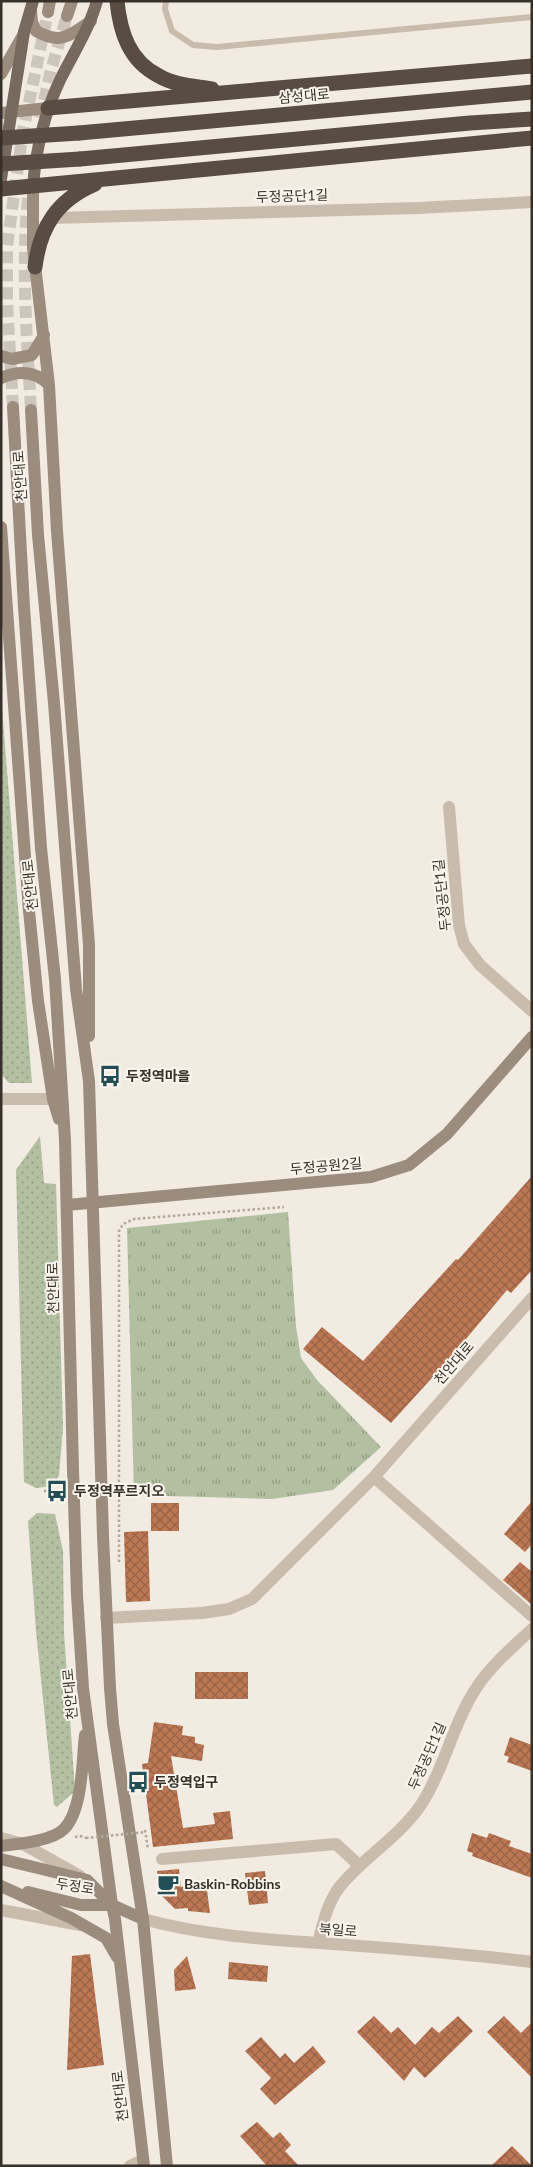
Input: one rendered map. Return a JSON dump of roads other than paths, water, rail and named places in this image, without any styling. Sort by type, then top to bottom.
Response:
[{"type":"highway","points":[[117,1],[121,29],[129,50],[146,67],[158,76],[170,81],[231,93]]},
{"type":"highway","points":[[48,108],[532,66]]},
{"type":"highway","name":"삼성대로","points":[[1,138],[79,133],[532,92]]},
{"type":"highway","points":[[1,164],[80,159],[470,123],[532,120]]},
{"type":"highway","points":[[1,189],[532,138]]},
{"type":"highway","points":[[35,267],[38,245],[44,230],[64,202],[77,191],[105,179]]},
{"type":"main road","points":[[68,16],[72,1]]},
{"type":"main road","points":[[89,1081],[89,946],[57,530],[49,385],[32,225],[34,171],[48,108],[91,21],[97,1]]},
{"type":"main road","points":[[32,6],[36,31],[56,39],[63,38],[91,21]]},
{"type":"main road","points":[[1,179],[6,112],[24,32],[32,6]]},
{"type":"main road","points":[[1,74],[24,32]]},
{"type":"main road","points":[[6,112],[48,108]]},
{"type":"main road","points":[[1,356],[12,359],[32,355],[44,335]]},
{"type":"main road","points":[[1,378],[18,373],[34,374],[42,378],[49,385]]},
{"type":"main road","name":"천안대로","points":[[13,408],[24,607],[41,848],[55,979],[65,1140],[77,1586],[87,1715],[115,1919],[143,2163]]},
{"type":"main road","name":"천안대로","points":[[31,410],[38,535],[54,703],[75,979],[89,1081],[106,1618],[113,1724],[143,1919],[167,2166]]},
{"type":"main road","points":[[1,527],[4,614],[38,1001],[53,1099],[65,1140]]},
{"type":"main road","name":"두정공원2길","points":[[67,1206],[371,1177],[409,1164],[446,1134],[532,1037]]},
{"type":"main road","points":[[1,1846],[23,1844],[58,1834],[64,1829],[77,1802],[87,1715]]},
{"type":"main road","name":"두정로","points":[[1,1859],[87,1880],[112,1905]]},
{"type":"main road","points":[[1,1886],[106,1938],[120,1961]]},
{"type":"main road","name":"두정로","points":[[1,1886],[81,1905],[112,1905]]},
{"type":"main road","points":[[112,1905],[143,1919]]},
{"type":"street","name":"두정공단1길","points":[[52,218],[418,208],[532,202]]},
{"type":"street","name":"두정공단1길","points":[[449,807],[458,926],[464,944],[480,965],[532,1010]]},
{"type":"street","points":[[1,1099],[53,1099]]},
{"type":"street","name":"천안대로","points":[[106,1618],[202,1613],[229,1609],[252,1600],[374,1477],[532,1298]]},
{"type":"street","points":[[374,1477],[532,1616]]},
{"type":"street","name":"두정공단1길","points":[[318,1943],[328,1910],[341,1885],[424,1802],[440,1771],[458,1724],[475,1689],[507,1653],[532,1629]]},
{"type":"street","points":[[1,1838],[23,1844],[87,1880]]},
{"type":"street","points":[[162,1859],[336,1844],[360,1866]]},
{"type":"street","points":[[1,1910],[89,1928]]},
{"type":"street","name":"북일로","points":[[143,1919],[174,1928],[260,1940],[318,1943],[532,1962]]},
{"type":"street","points":[[130,2166],[143,2163]]},
{"type":"lane","points":[[166,1],[165,9],[172,31],[193,45],[217,47],[532,17]]},
{"type":"tunnel","points":[[13,407],[7,302],[7,246],[23,131],[48,12]]},
{"type":"tunnel","points":[[40,118],[51,70],[67,16]]},
{"type":"tunnel","points":[[28,198],[25,277],[31,410]]},
{"type":"place","name":"두정역마을","points":[[110,1076]]},
{"type":"place","name":"두정역푸르지오","points":[[57,1491]]},
{"type":"place","name":"두정역입구","points":[[138,1782]]},
{"type":"place","name":"Baskin-Robbins","points":[[168,1884]]}]
